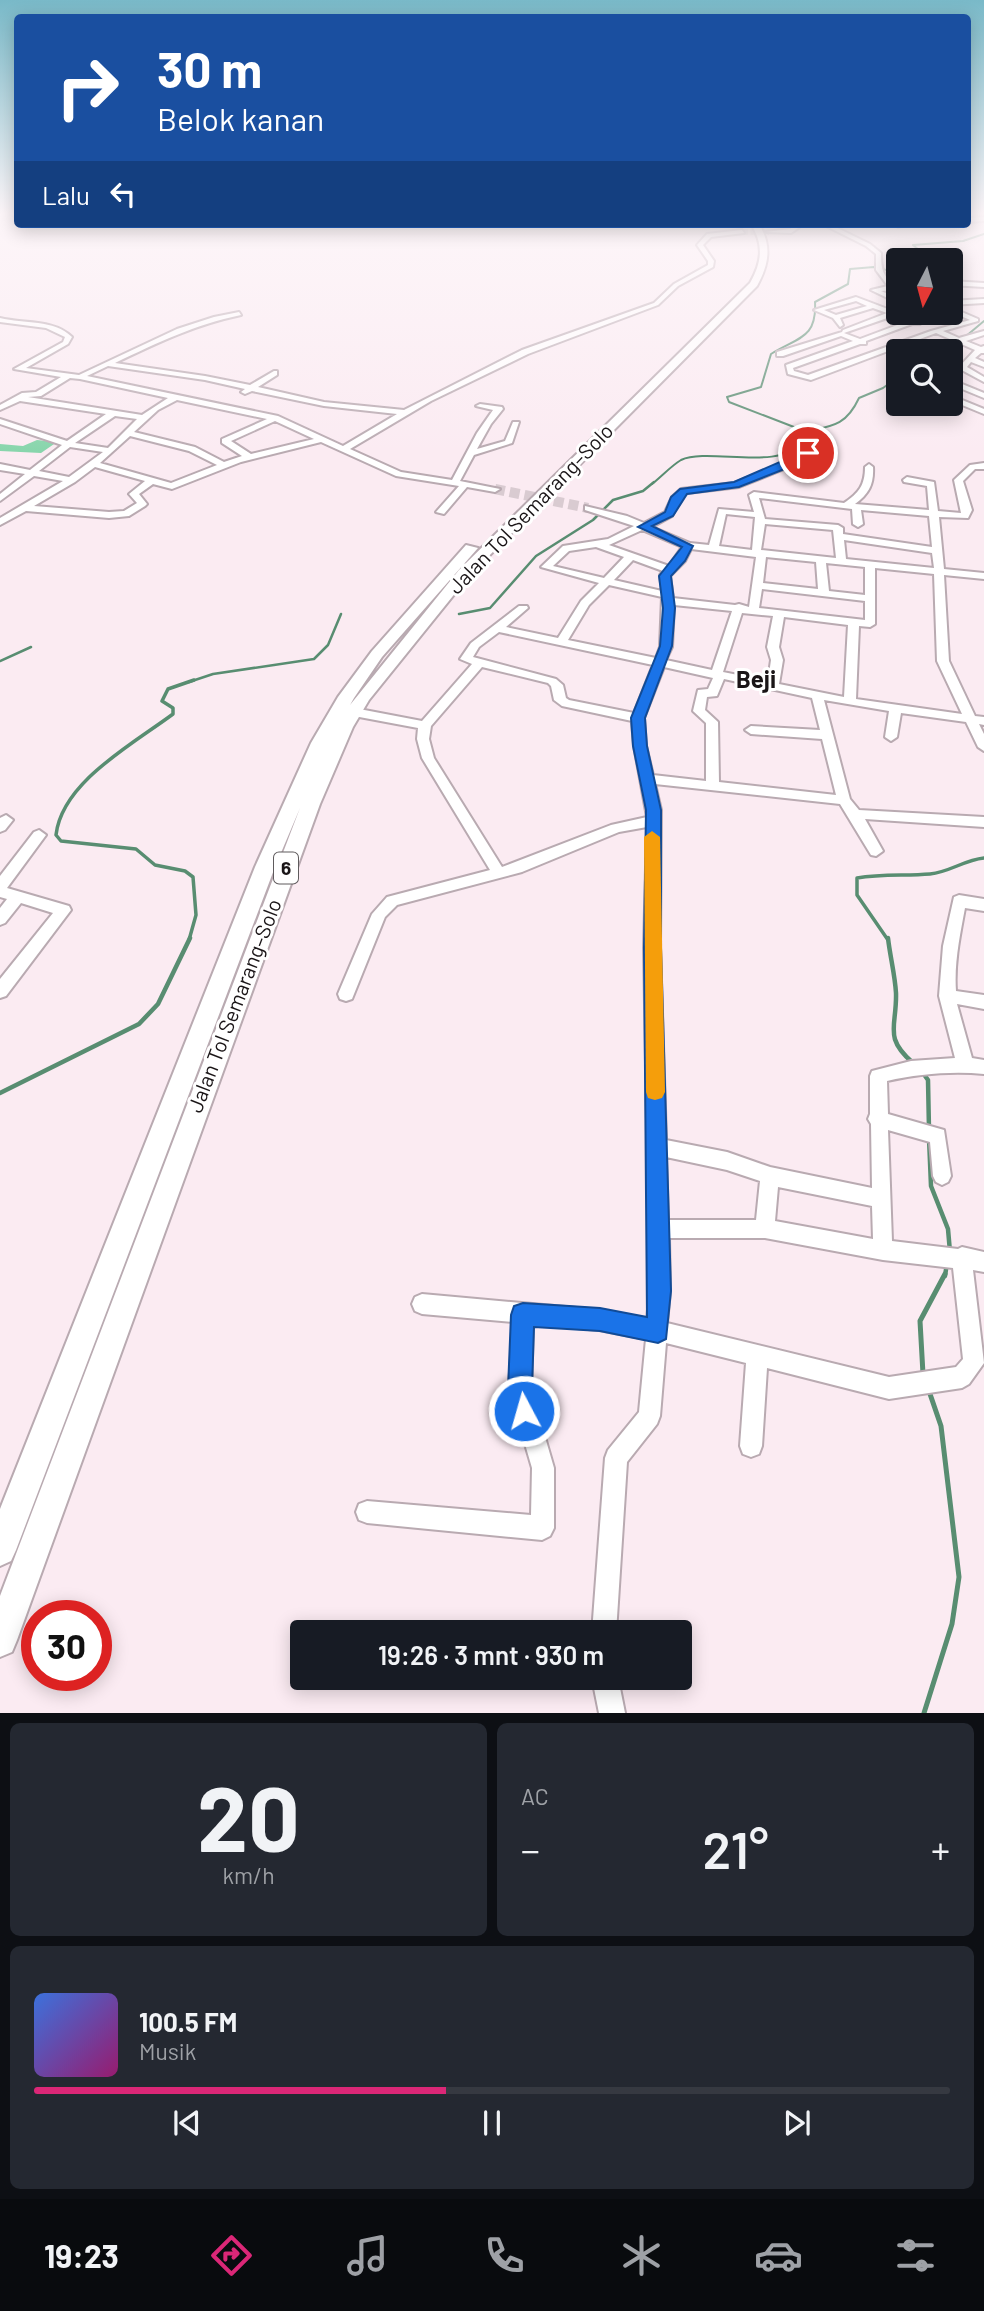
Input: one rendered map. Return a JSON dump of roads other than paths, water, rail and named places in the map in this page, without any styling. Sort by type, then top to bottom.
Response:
[{"type":"highway","name":"Jalan Tol Semarang–Solo","points":[[0,1550],[260,880],[320,743],[346,697],[377,654],[404,626],[444,575],[732,294]]},
{"type":"highway","name":"Jalan Tol Semarang–Solo","points":[[0,1640],[311,804],[354,712],[378,676],[464,573],[744,294]]},
{"type":"street","points":[[345,448],[405,412],[556,339],[656,304],[667,294]]},
{"type":"street","points":[[876,305],[836,317],[817,310],[850,299],[876,305],[886,308]]},
{"type":"street","points":[[963,302],[984,301]]},
{"type":"street","points":[[963,312],[984,311]]},
{"type":"street","points":[[80,377],[197,324],[239,314]]},
{"type":"street","points":[[963,315],[980,320]]},
{"type":"street","points":[[780,354],[886,316]]},
{"type":"street","points":[[836,317],[843,333],[885,350]]},
{"type":"street","points":[[0,320],[65,333],[69,338],[66,343],[17,368],[80,377],[176,397],[205,397],[223,405],[275,418],[319,440],[345,448],[389,471],[495,489]]},
{"type":"street","points":[[902,326],[789,367],[791,372],[808,377],[937,331],[980,320]]},
{"type":"street","points":[[926,326],[957,339]]},
{"type":"street","points":[[963,339],[984,333]]},
{"type":"street","points":[[963,341],[983,349]]},
{"type":"street","points":[[147,346],[167,350]]},
{"type":"street","points":[[983,349],[962,369],[984,380]]},
{"type":"street","points":[[970,359],[984,365]]},
{"type":"street","points":[[106,364],[205,378],[248,390],[324,404],[405,412]]},
{"type":"street","points":[[223,405],[274,373]]},
{"type":"street","points":[[0,408],[19,398],[38,394],[69,375]]},
{"type":"street","points":[[218,390],[243,376]]},
{"type":"street","points":[[963,387],[984,396]]},
{"type":"street","points":[[0,522],[72,480],[143,418],[176,397]]},
{"type":"street","points":[[19,398],[143,418]]},
{"type":"street","points":[[963,403],[984,412]]},
{"type":"street","points":[[441,512],[461,482],[489,417],[499,409],[480,406]]},
{"type":"street","points":[[0,498],[30,472],[115,412]]},
{"type":"street","points":[[249,457],[225,441],[275,418]]},
{"type":"street","points":[[0,421],[68,444],[108,451]]},
{"type":"street","points":[[474,453],[508,443],[516,424]]},
{"type":"street","points":[[127,433],[192,449],[223,465]]},
{"type":"street","points":[[93,464],[172,486],[223,465],[319,440]]},
{"type":"street","points":[[808,448],[808,453],[801,459],[727,486],[684,491],[677,497],[669,514],[613,541],[566,548],[546,566],[667,598],[871,623],[870,564]]},
{"type":"street","points":[[727,486],[754,495],[851,507],[932,515],[967,514],[958,480],[973,467],[984,466]]},
{"type":"street","points":[[0,467],[72,480]]},
{"type":"street","points":[[851,507],[869,485],[869,467]]},
{"type":"street","points":[[907,480],[931,484],[943,662],[977,720],[984,747]]},
{"type":"street","points":[[0,505],[23,509],[126,514],[142,504],[134,494],[150,482]]},
{"type":"street","points":[[754,495],[761,518],[754,609]]},
{"type":"street","points":[[851,507],[858,524]]},
{"type":"street","points":[[588,508],[613,514],[688,546],[870,564],[939,578],[984,576]]},
{"type":"street","points":[[713,549],[722,511],[837,527],[841,562]]},
{"type":"street","points":[[839,536],[936,551]]},
{"type":"street","points":[[598,544],[668,569]]},
{"type":"street","points":[[605,1620],[616,1458],[649,1416],[658,1331],[653,821],[638,718],[668,633],[665,576],[668,569],[680,561],[688,546]]},
{"type":"street","points":[[561,642],[585,603],[631,556]]},
{"type":"street","points":[[821,560],[824,593]]},
{"type":"street","points":[[757,585],[871,599]]},
{"type":"street","points":[[713,786],[712,722],[699,711],[702,693],[713,693],[739,607]]},
{"type":"street","points":[[523,608],[485,635],[466,657],[467,661],[552,681],[557,685],[560,700],[566,703],[638,718]]},
{"type":"street","points":[[773,687],[777,660],[773,647],[779,612]]},
{"type":"street","points":[[850,702],[854,622]]},
{"type":"street","points":[[497,628],[817,696],[895,710],[977,720]]},
{"type":"street","points":[[478,664],[425,725],[423,740],[428,758],[499,873]]},
{"type":"street","points":[[817,696],[844,800],[876,851]]},
{"type":"street","points":[[891,737],[895,710]]},
{"type":"street","points":[[354,712],[425,725]]},
{"type":"street","points":[[751,730],[828,735]]},
{"type":"street","points":[[649,779],[844,800]]},
{"type":"street","points":[[855,814],[984,822]]},
{"type":"street","points":[[346,994],[385,906],[422,892],[499,873],[616,828],[653,821]]},
{"type":"street","points":[[0,991],[64,910],[0,890],[39,835]]},
{"type":"street","points":[[0,919],[19,896]]},
{"type":"street","points":[[966,1065],[952,1029],[947,996],[947,958],[955,933],[959,901],[984,905]]},
{"type":"street","points":[[947,996],[984,1002]]},
{"type":"street","points":[[883,1250],[877,1119],[878,1076],[890,1070],[917,1067],[984,1067]]},
{"type":"street","points":[[877,1119],[928,1132],[940,1140],[942,1175]]},
{"type":"street","points":[[656,1147],[727,1161],[770,1177],[880,1199]]},
{"type":"street","points":[[765,1229],[770,1177]]},
{"type":"street","points":[[659,1229],[765,1229],[883,1250],[952,1256],[984,1262]]},
{"type":"street","points":[[422,1304],[600,1320],[658,1331],[757,1358],[889,1388],[962,1377],[979,1364],[952,1256]]},
{"type":"street","points":[[367,1512],[542,1528],[543,1468],[520,1389],[523,1315]]},
{"type":"street","points":[[751,1446],[757,1358]]},
{"type":"street","points":[[607,1690],[612,1713]]},
{"type":"waterway","points":[[800,433],[794,427],[729,402],[727,397],[761,387],[771,354],[798,340],[809,330],[815,314],[815,302],[830,294]]},
{"type":"waterway","points":[[965,337],[984,321]]},
{"type":"waterway","points":[[800,433],[835,424],[848,415],[859,398],[886,386]]},
{"type":"waterway","points":[[652,484],[677,462],[693,457],[778,456],[791,451],[801,442],[800,433]]},
{"type":"waterway","points":[[459,614],[490,608],[536,556],[593,520],[613,500],[643,491],[654,482]]},
{"type":"waterway","points":[[189,682],[213,674],[314,659],[328,645],[341,614]]},
{"type":"waterway","points":[[0,661],[31,647]]},
{"type":"waterway","points":[[189,940],[196,915],[193,877],[185,871],[155,865],[136,849],[61,841],[56,835],[61,816],[85,781],[120,751],[173,714],[173,708],[162,701],[168,689],[194,680]]},
{"type":"waterway","points":[[888,940],[857,895],[857,878],[930,874],[984,858]]},
{"type":"waterway","points":[[0,1093],[139,1024],[158,1004],[190,938]]},
{"type":"waterway","points":[[888,938],[896,993],[895,1038],[898,1046],[913,1063]]},
{"type":"waterway","points":[[923,1073],[928,1080],[929,1130]]},
{"type":"waterway","points":[[929,1138],[931,1186],[948,1229],[950,1252]]},
{"type":"waterway","points":[[945,1276],[947,1263]]},
{"type":"waterway","points":[[923,1374],[920,1321],[945,1274]]},
{"type":"waterway","points":[[924,1713],[952,1624],[959,1577],[941,1426],[929,1391]]},
{"type":"tunnel","points":[[495,489],[588,508]]},
{"type":"district","name":"Beji","points":[[756,680]]}]
